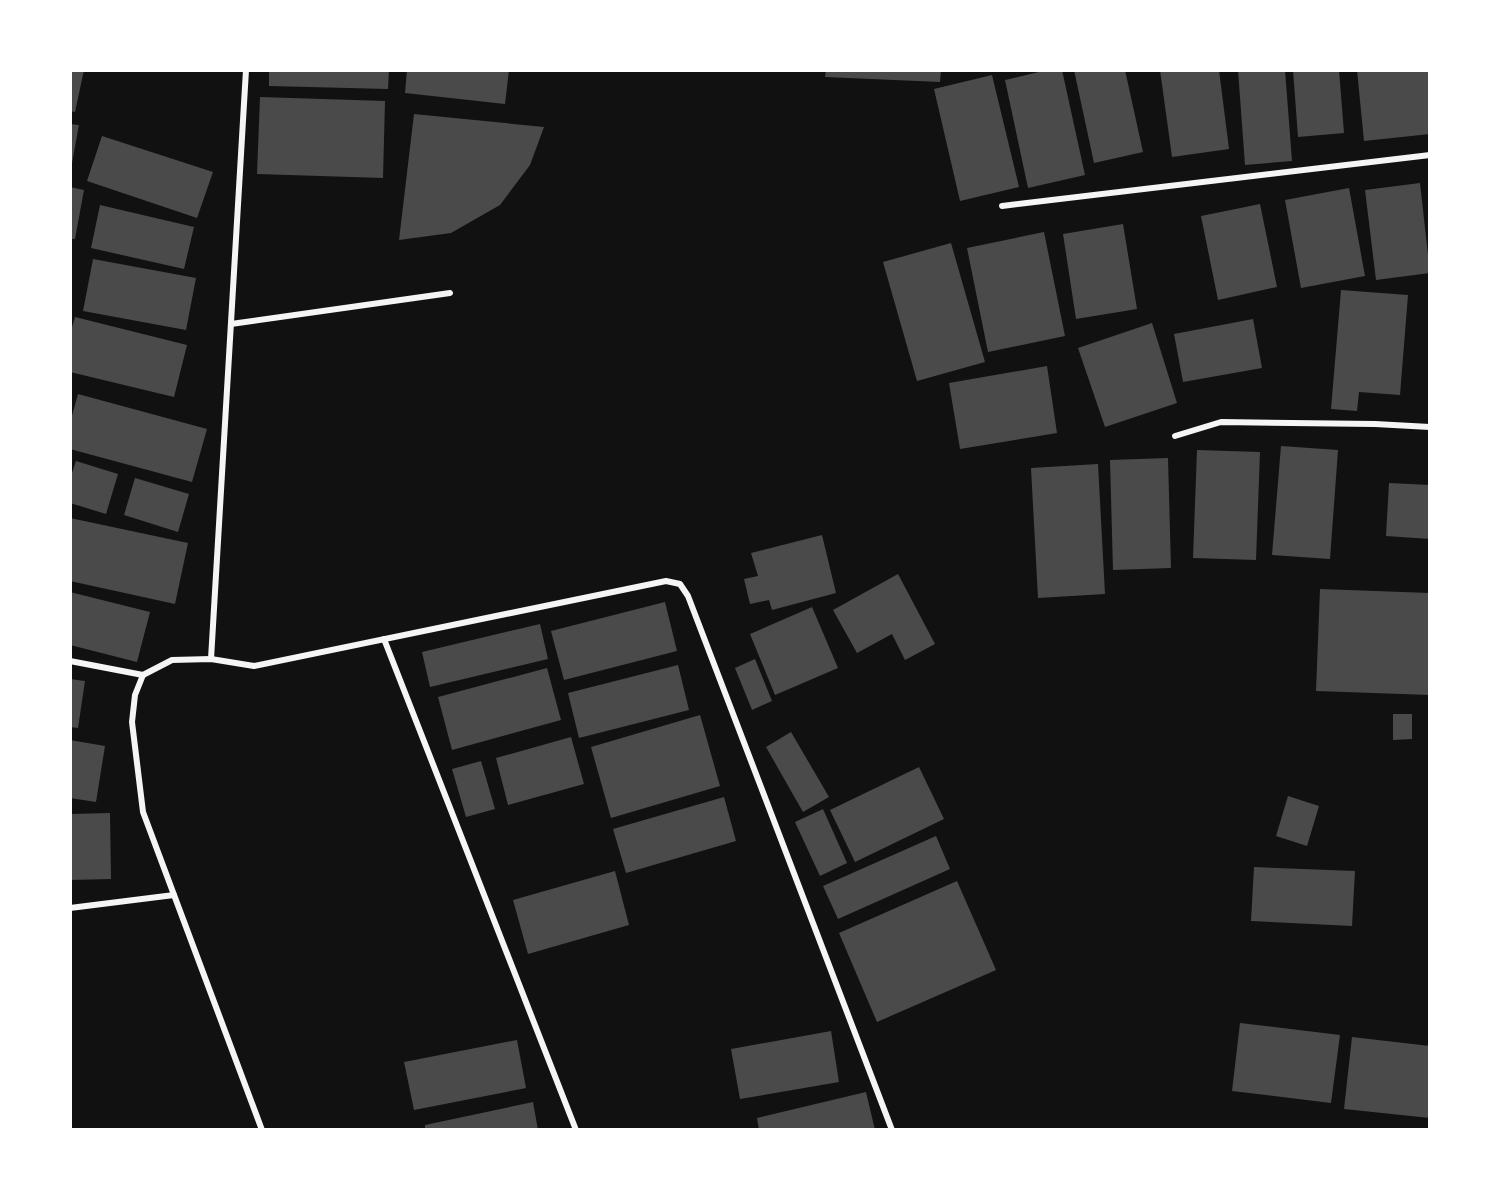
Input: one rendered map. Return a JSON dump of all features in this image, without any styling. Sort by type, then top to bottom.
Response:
[{"type":"street","points":[[211,659],[246,70]]},
{"type":"street","points":[[1002,206],[1430,155]]},
{"type":"street","points":[[231,324],[450,293]]},
{"type":"street","points":[[1175,436],[1221,422],[1375,424],[1430,428]]},
{"type":"street","points":[[70,661],[143,675],[172,660],[211,659],[254,666],[666,581],[680,584],[688,596],[892,1130]]},
{"type":"street","points":[[384,639],[576,1130]]},
{"type":"street","points":[[143,675],[135,695],[132,722],[143,812],[262,1130]]},
{"type":"street","points":[[70,908],[174,895]]},
{"type":"building","points":[[70,70],[84,70],[75,112],[70,111]]},
{"type":"building","points":[[269,70],[389,70],[388,89],[269,86]]},
{"type":"building","points":[[407,70],[509,70],[505,104],[405,93]]},
{"type":"building","points":[[826,70],[941,70],[940,82],[825,77]]},
{"type":"building","points":[[1047,70],[1062,70],[1085,175],[1028,188],[1005,80]]},
{"type":"building","points":[[1074,70],[1125,70],[1143,152],[1094,163]]},
{"type":"building","points":[[1160,70],[1219,70],[1229,149],[1172,157]]},
{"type":"building","points":[[1238,70],[1285,70],[1292,161],[1245,165]]},
{"type":"building","points":[[1293,70],[1339,70],[1344,133],[1298,137]]},
{"type":"building","points":[[1357,70],[1430,70],[1430,134],[1364,141]]},
{"type":"building","points":[[992,75],[1019,187],[960,201],[934,89]]},
{"type":"building","points":[[260,97],[385,101],[383,178],[257,174]]},
{"type":"building","points":[[414,114],[544,127],[530,165],[500,205],[451,233],[399,240]]},
{"type":"building","points":[[70,124],[79,125],[72,163],[70,162]]},
{"type":"building","points":[[102,136],[213,172],[197,218],[87,181]]},
{"type":"building","points":[[1420,183],[1430,273],[1376,280],[1365,190]]},
{"type":"building","points":[[70,187],[84,190],[75,239],[70,239]]},
{"type":"building","points":[[1349,188],[1365,276],[1301,288],[1285,200]]},
{"type":"building","points":[[1260,204],[1277,287],[1218,300],[1201,216]]},
{"type":"building","points":[[100,205],[194,227],[184,269],[91,248]]},
{"type":"building","points":[[1123,224],[1137,309],[1076,319],[1063,234]]},
{"type":"building","points":[[1044,232],[1065,336],[988,352],[967,248]]},
{"type":"building","points":[[951,243],[985,362],[917,381],[883,262]]},
{"type":"building","points":[[93,259],[196,278],[186,330],[83,311]]},
{"type":"building","points":[[1341,290],[1408,295],[1400,395],[1359,392],[1357,411],[1331,409]]},
{"type":"building","points":[[75,317],[187,345],[174,397],[70,372],[70,334]]},
{"type":"building","points":[[1253,319],[1262,368],[1183,382],[1174,334]]},
{"type":"building","points":[[1152,323],[1177,403],[1105,427],[1078,348]]},
{"type":"building","points":[[1047,366],[1057,433],[960,449],[949,383]]},
{"type":"building","points":[[78,394],[207,429],[192,482],[70,449],[70,423]]},
{"type":"building","points":[[1281,446],[1338,450],[1330,559],[1272,555]]},
{"type":"building","points":[[1197,450],[1260,452],[1256,560],[1193,558]]},
{"type":"building","points":[[1168,458],[1171,568],[1113,570],[1110,460]]},
{"type":"building","points":[[76,461],[118,474],[106,514],[70,503],[70,479]]},
{"type":"building","points":[[1098,464],[1105,594],[1038,598],[1031,468]]},
{"type":"building","points":[[135,478],[189,494],[178,532],[124,515]]},
{"type":"building","points":[[1389,483],[1430,485],[1430,539],[1386,536]]},
{"type":"building","points":[[70,518],[188,543],[175,604],[70,581]]},
{"type":"building","points":[[822,535],[836,593],[772,610],[769,600],[750,604],[744,579],[758,576],[751,553]]},
{"type":"building","points":[[898,574],[935,644],[905,660],[892,634],[857,653],[833,610]]},
{"type":"building","points":[[1320,589],[1430,593],[1430,695],[1316,691]]},
{"type":"building","points":[[70,592],[150,612],[137,662],[70,645]]},
{"type":"building","points":[[665,602],[677,651],[564,680],[551,631]]},
{"type":"building","points":[[812,607],[838,668],[775,695],[750,634]]},
{"type":"building","points":[[540,624],[548,659],[430,687],[422,652]]},
{"type":"building","points":[[755,659],[772,701],[752,710],[735,668]]},
{"type":"building","points":[[678,665],[689,710],[579,738],[568,693]]},
{"type":"building","points":[[547,668],[561,720],[452,750],[438,697]]},
{"type":"building","points":[[70,679],[85,681],[78,728],[70,727]]},
{"type":"building","points":[[1393,714],[1412,714],[1412,739],[1393,740]]},
{"type":"building","points":[[700,715],[720,786],[611,818],[591,747]]},
{"type":"building","points":[[791,732],[829,797],[803,812],[766,747]]},
{"type":"building","points":[[571,737],[584,784],[508,805],[496,758]]},
{"type":"building","points":[[70,740],[105,746],[96,802],[70,798]]},
{"type":"building","points":[[481,761],[495,809],[466,817],[452,769]]},
{"type":"building","points":[[919,767],[944,819],[855,862],[830,810]]},
{"type":"building","points":[[1288,796],[1319,806],[1307,846],[1276,836]]},
{"type":"building","points":[[724,797],[736,841],[626,873],[613,829]]},
{"type":"building","points":[[823,809],[847,863],[820,876],[795,822]]},
{"type":"building","points":[[110,813],[111,879],[70,880],[70,814]]},
{"type":"building","points":[[936,836],[950,869],[838,919],[823,886]]},
{"type":"building","points":[[1254,867],[1355,871],[1352,926],[1251,921]]},
{"type":"building","points":[[615,871],[629,925],[528,954],[513,900]]},
{"type":"building","points":[[957,881],[996,970],[877,1022],[839,933]]},
{"type":"building","points":[[1240,1023],[1340,1035],[1331,1103],[1232,1091]]},
{"type":"building","points":[[831,1031],[839,1082],[740,1099],[731,1049]]},
{"type":"building","points":[[1352,1037],[1430,1046],[1430,1118],[1344,1109]]},
{"type":"building","points":[[517,1040],[526,1088],[414,1110],[404,1062]]},
{"type":"building","points":[[866,1092],[875,1130],[759,1130],[757,1118]]},
{"type":"building","points":[[533,1102],[538,1130],[425,1130],[425,1125]]}]
